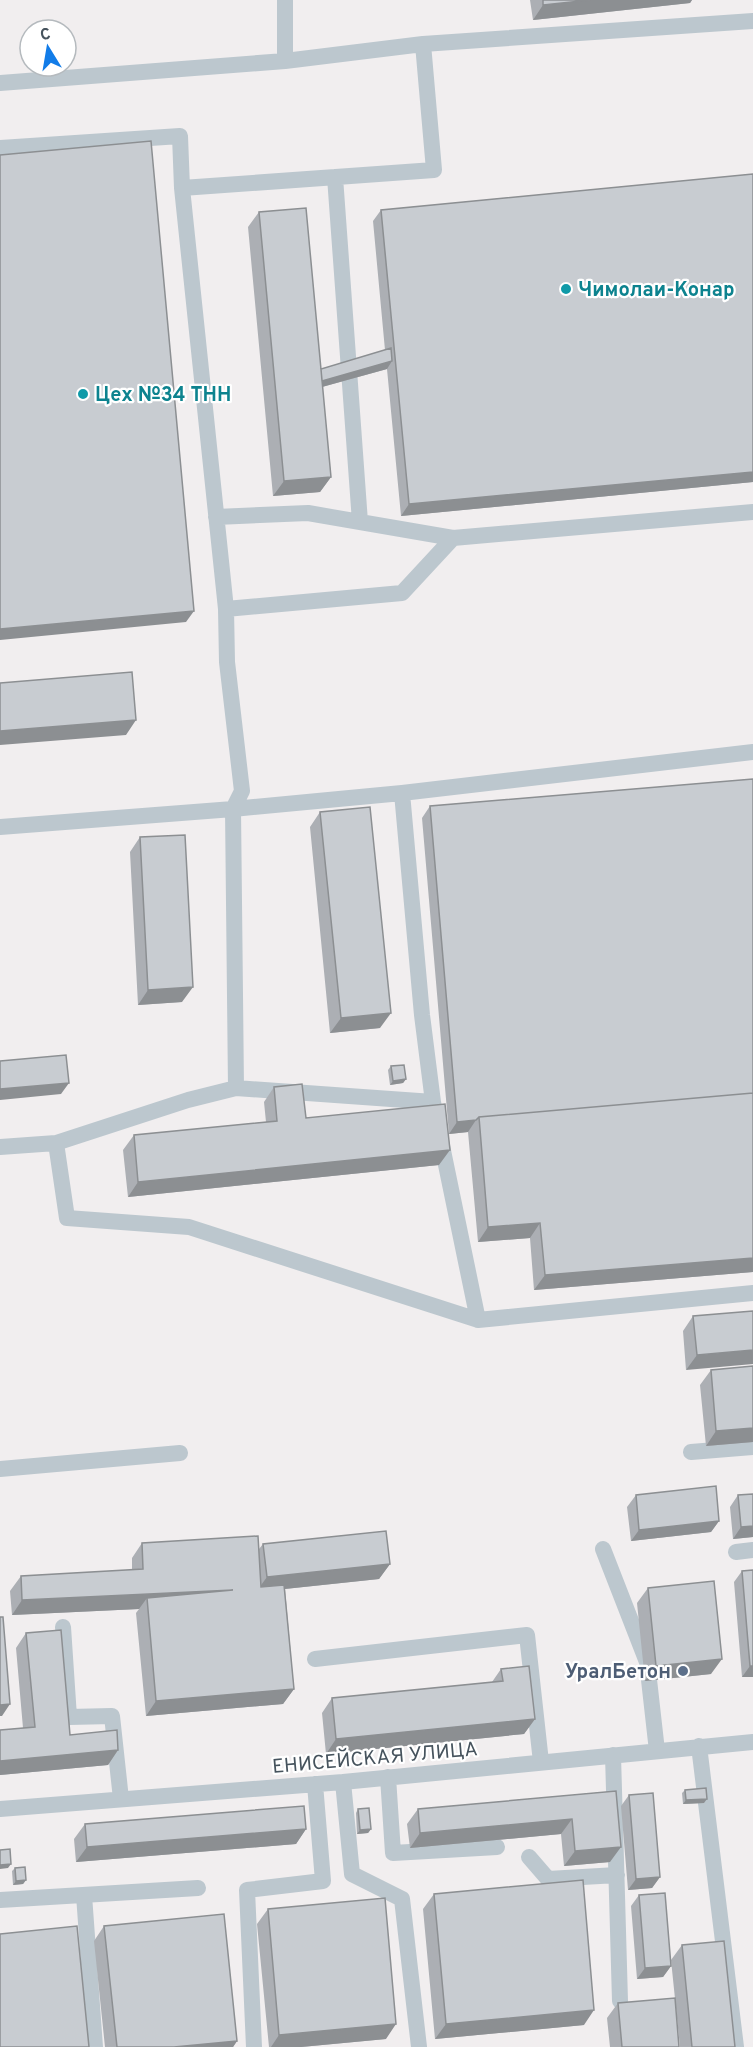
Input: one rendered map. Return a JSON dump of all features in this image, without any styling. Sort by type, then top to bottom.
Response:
[{"type":"street","points":[[285,0],[285,61]]},
{"type":"street","points":[[0,83],[285,61],[423,44],[753,21]]},
{"type":"street","points":[[182,188],[434,170],[423,44]]},
{"type":"street","points":[[0,147],[180,136],[182,188],[226,609],[228,662],[242,791],[233,809],[236,1088]]},
{"type":"street","points":[[335,177],[360,522]]},
{"type":"street","points":[[216,517],[308,513],[453,538],[753,512]]},
{"type":"street","points":[[226,609],[402,593],[453,538]]},
{"type":"street","points":[[0,827],[402,793],[753,752]]},
{"type":"street","points":[[402,793],[422,1015],[433,1102],[478,1320]]},
{"type":"street","points":[[0,1147],[56,1143],[188,1100],[236,1088],[433,1102]]},
{"type":"street","points":[[56,1143],[67,1218],[189,1227],[478,1320],[753,1293]]},
{"type":"street","points":[[691,1452],[753,1447]]},
{"type":"street","points":[[0,1469],[180,1453]]},
{"type":"street","points":[[603,1549],[647,1662],[657,1750]]},
{"type":"street","points":[[736,1552],[753,1550]]},
{"type":"street","points":[[63,1627],[69,1717],[112,1716],[122,1799]]},
{"type":"street","points":[[315,1659],[527,1635],[541,1762]]},
{"type":"street","name":"ЕНИСЕЙСКАЯ УЛИЦА","points":[[0,1809],[343,1782],[753,1742]]},
{"type":"street","points":[[699,1746],[736,2047]]},
{"type":"street","points":[[613,1755],[620,2001]]},
{"type":"street","points":[[388,1777],[393,1853],[497,1847]]},
{"type":"street","points":[[343,1782],[352,1874],[402,1899],[419,2047]]},
{"type":"street","points":[[254,2047],[247,1890],[323,1881],[315,1784]]},
{"type":"street","points":[[529,1857],[548,1879],[617,1875]]},
{"type":"street","points":[[0,1900],[198,1888]]},
{"type":"street","points":[[84,1895],[95,2047]]},
{"type":"building","points":[[543,0],[590,0],[543,5]]},
{"type":"building","name":"Цех №34 ТНН","points":[[151,141],[194,611],[0,629],[0,155]]},
{"type":"building","name":"Чимолаи-Конар","points":[[753,174],[753,472],[409,504],[381,210]]},
{"type":"building","points":[[306,208],[331,477],[284,481],[259,212]]},
{"type":"building","points":[[391,348],[392,361],[322,381],[321,369]]},
{"type":"building","points":[[132,672],[136,720],[0,731],[0,683]]},
{"type":"building","points":[[753,779],[753,1093],[479,1117],[476,1120],[457,1122],[430,806]]},
{"type":"building","points":[[370,807],[391,1013],[341,1018],[320,812]]},
{"type":"building","points":[[185,835],[193,987],[148,990],[140,837]]},
{"type":"building","points":[[66,1055],[69,1083],[0,1089],[0,1061]]},
{"type":"building","points":[[404,1065],[406,1079],[393,1081],[391,1066]]},
{"type":"building","points":[[302,1084],[306,1118],[445,1104],[450,1150],[138,1182],[134,1135],[277,1121],[274,1087]]},
{"type":"building","points":[[753,1093],[753,1258],[545,1275],[540,1223],[488,1227],[479,1117]]},
{"type":"building","points":[[753,1311],[753,1350],[697,1355],[693,1316]]},
{"type":"building","points":[[753,1366],[753,1428],[716,1431],[711,1370]]},
{"type":"building","points":[[716,1486],[719,1521],[639,1530],[636,1495]]},
{"type":"building","points":[[753,1494],[753,1526],[741,1527],[738,1495]]},
{"type":"building","points":[[386,1531],[390,1564],[267,1577],[263,1544]]},
{"type":"building","points":[[258,1536],[261,1587],[284,1585],[294,1689],[156,1701],[147,1598],[233,1590],[22,1600],[21,1576],[143,1569],[142,1543]]},
{"type":"building","points":[[753,1570],[753,1666],[750,1666],[742,1571]]},
{"type":"building","points":[[714,1581],[722,1659],[656,1666],[648,1588]]},
{"type":"building","points":[[0,1617],[3,1617],[10,1704],[0,1705]]},
{"type":"building","points":[[61,1630],[70,1735],[117,1730],[118,1750],[0,1761],[0,1730],[35,1727],[26,1633]]},
{"type":"building","points":[[529,1666],[535,1719],[336,1739],[332,1698],[503,1681],[501,1669]]},
{"type":"building","points":[[706,1788],[707,1799],[686,1800],[685,1790]]},
{"type":"building","points":[[616,1791],[621,1847],[575,1851],[572,1819],[420,1833],[418,1809]]},
{"type":"building","points":[[653,1793],[660,1877],[636,1879],[629,1795]]},
{"type":"building","points":[[304,1806],[306,1829],[87,1847],[85,1824]]},
{"type":"building","points":[[369,1808],[371,1829],[360,1830],[358,1809]]},
{"type":"building","points":[[10,1849],[11,1864],[0,1865],[0,1850]]},
{"type":"building","points":[[25,1867],[26,1880],[16,1881],[15,1868]]},
{"type":"building","points":[[583,1880],[594,2010],[446,2024],[434,1894]]},
{"type":"building","points":[[665,1893],[671,1966],[645,1968],[639,1895]]},
{"type":"building","points":[[385,1898],[396,2024],[279,2035],[268,1909]]},
{"type":"building","points":[[224,1914],[237,2041],[174,2047],[117,2047],[104,1926]]},
{"type":"building","points":[[77,1926],[89,2047],[0,2047],[0,1934]]},
{"type":"building","points":[[724,1941],[735,2047],[692,2047],[682,1945]]},
{"type":"building","points":[[675,1998],[679,2047],[622,2047],[618,2003]]},
{"type":"place","name":"Чимолаи-Конар","points":[[566,289]]},
{"type":"place","name":"Цех №34 ТНН","points":[[83,394]]},
{"type":"place","name":"УралБетон","points":[[683,1671]]}]
